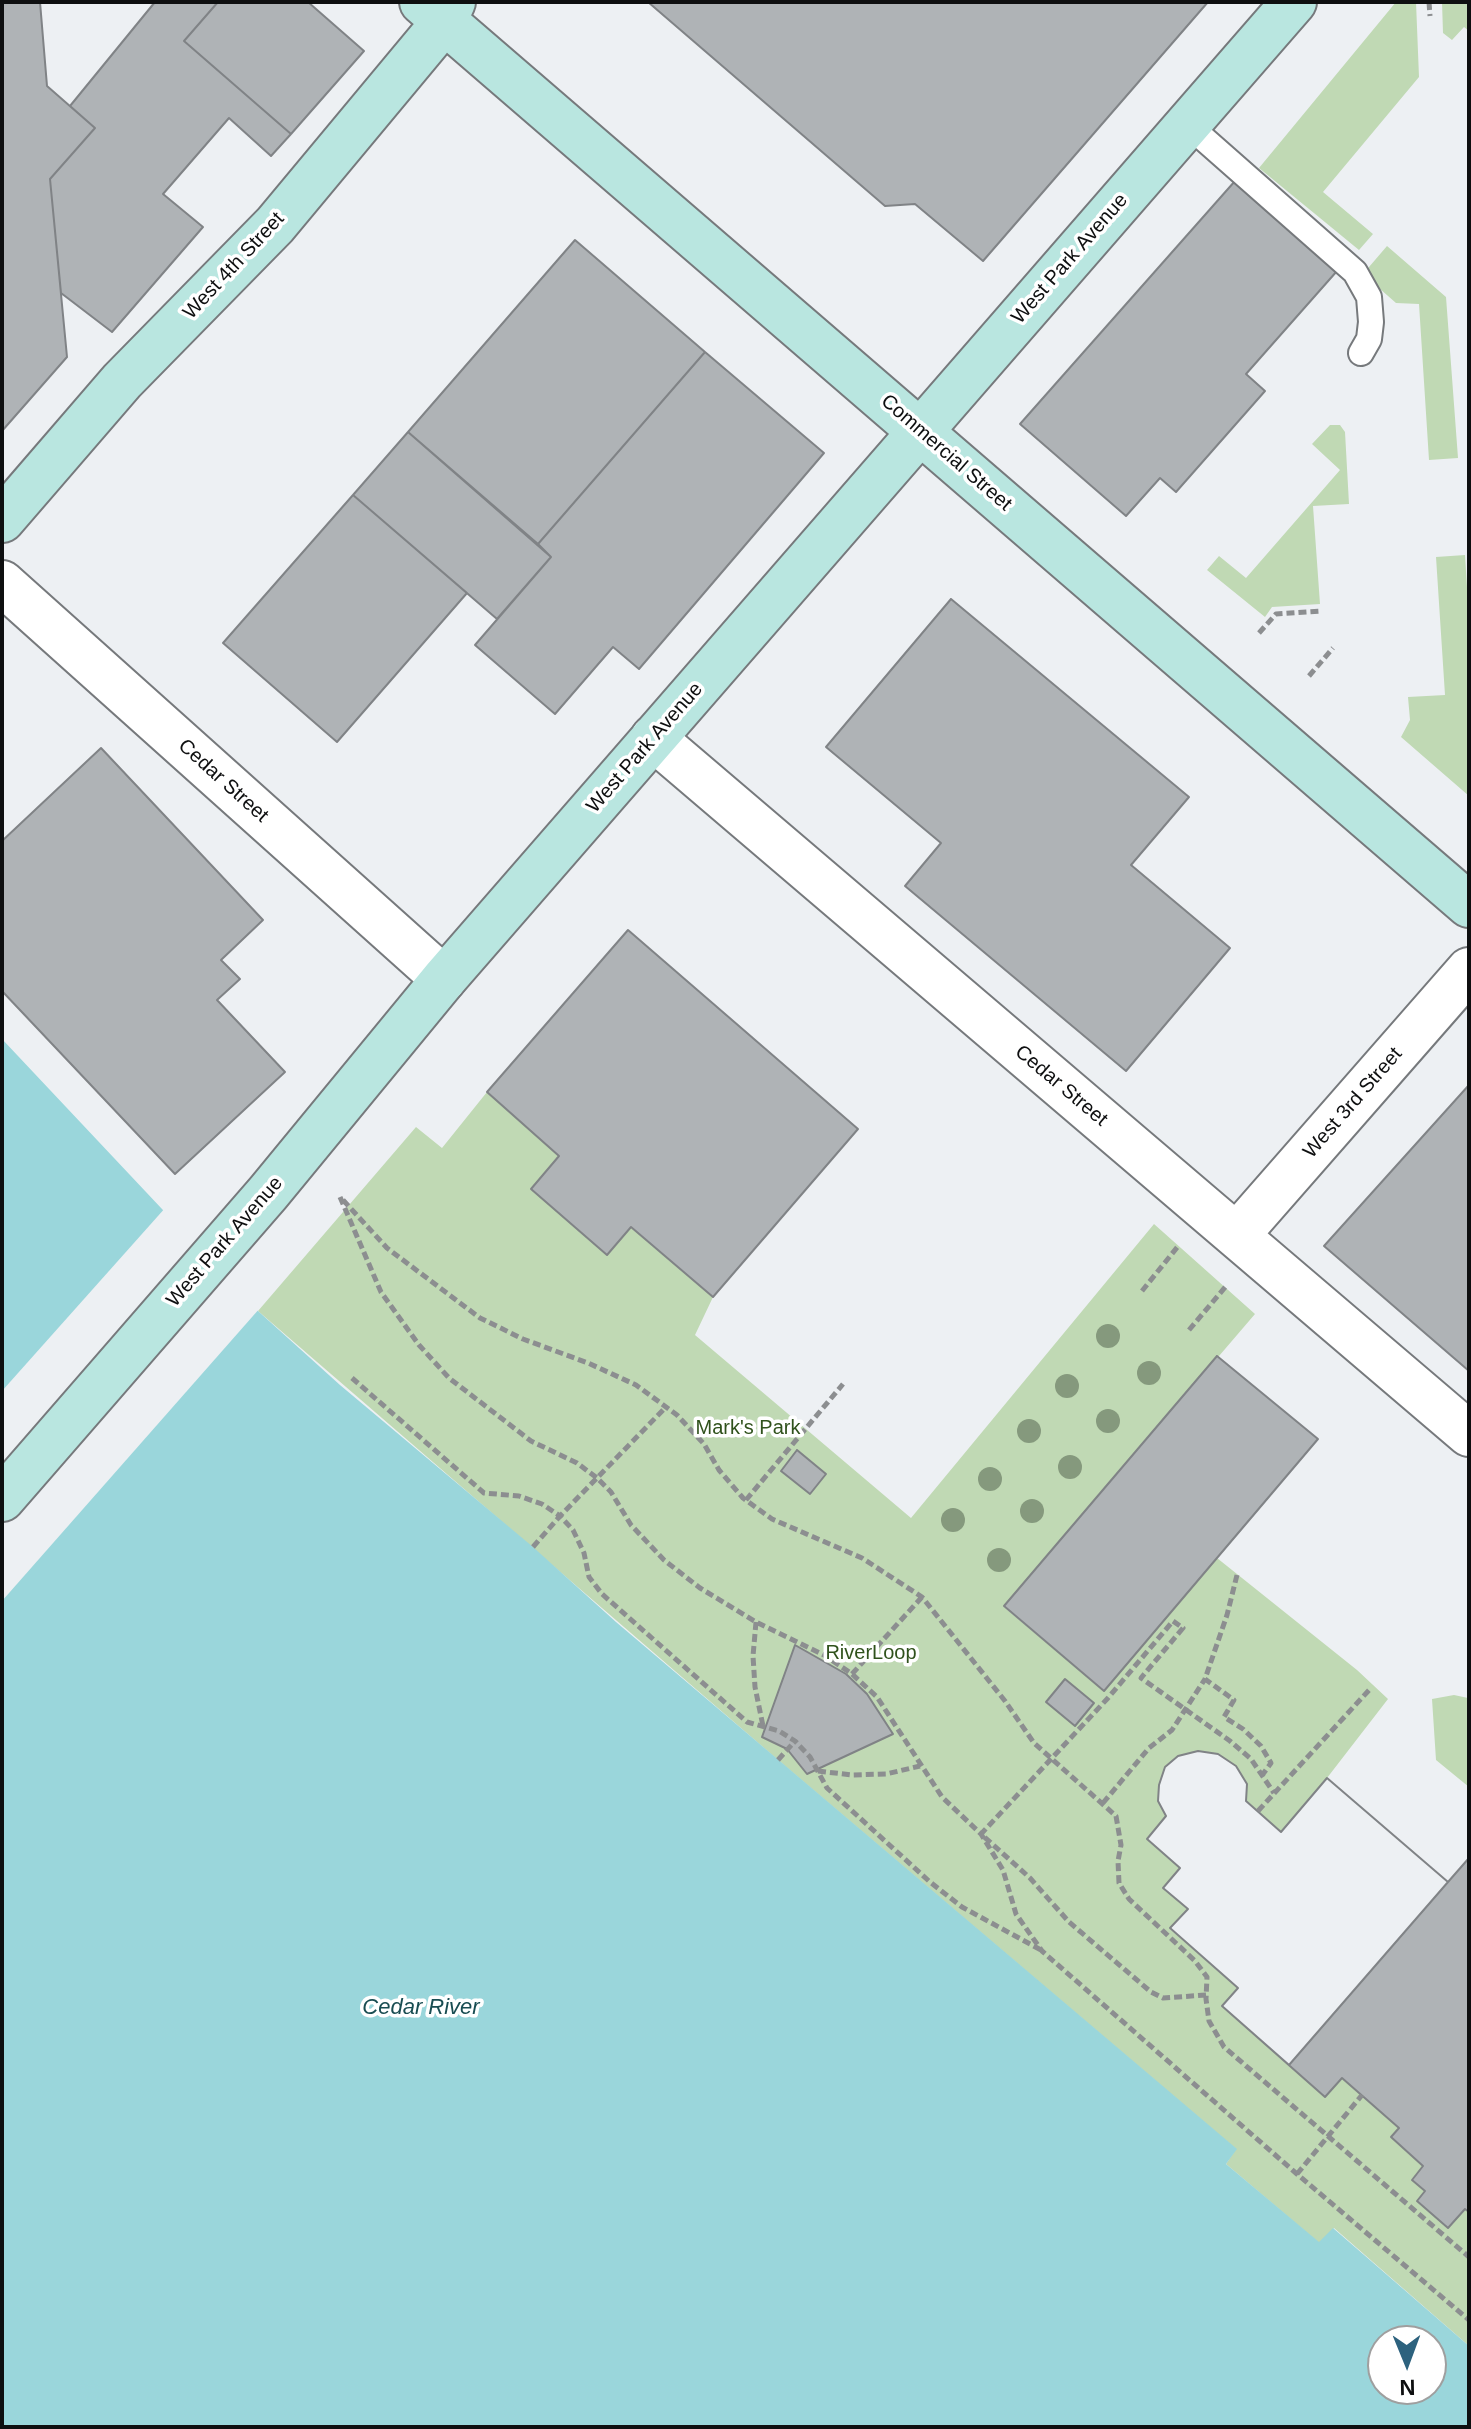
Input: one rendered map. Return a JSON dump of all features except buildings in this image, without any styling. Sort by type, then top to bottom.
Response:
[{"type":"street","name":"West Park Avenue","points":[[2,1499],[268,1193],[444,979],[1294,2]]},
{"type":"street","name":"Commercial Street","points":[[440,9],[920,431],[1469,905]]},
{"type":"street","name":"West 4th Street","points":[[2,520],[122,381],[275,225],[440,9]]},
{"type":"street","name":"Cedar Street","points":[[2,583],[444,979]]},
{"type":"street","name":"Cedar Street","points":[[653,738],[1469,1434]]},
{"type":"street","name":"West 3rd Street","points":[[1237,1235],[1469,970]]},
{"type":"lane","points":[[1187,124],[1355,272],[1369,297],[1371,322],[1369,339],[1361,353]]},
{"type":"path","points":[[1429,2],[1430,16]]},
{"type":"path","points":[[1259,633],[1276,614],[1321,611]]},
{"type":"path","points":[[1309,676],[1333,648]]},
{"type":"path","points":[[1206,1995],[1163,1998],[1151,1992],[1069,1922],[1030,1878],[942,1797],[877,1697],[852,1674],[824,1655],[756,1622],[700,1588],[664,1560],[631,1525],[611,1492],[597,1478],[577,1463],[531,1441],[449,1378],[419,1345],[381,1292],[340,1197],[387,1248],[480,1318],[636,1385],[677,1415],[704,1444],[719,1470],[746,1500],[783,1524],[862,1558],[922,1597],[1005,1701],[1034,1743],[1116,1816],[1121,1830],[1119,1883],[1129,1899],[1207,1977],[1209,2021],[1224,2047],[1469,2257]]},
{"type":"path","points":[[1142,1291],[1185,1238]]},
{"type":"path","points":[[1189,1330],[1233,1278]]},
{"type":"path","points":[[352,1378],[484,1493],[519,1496],[542,1504],[560,1516],[573,1530],[584,1553],[589,1577],[602,1594],[747,1722],[795,1741],[827,1788],[930,1882],[962,1907],[1042,1951],[1469,2320]]},
{"type":"path","points":[[746,1500],[843,1384]]},
{"type":"path","points":[[533,1547],[666,1407]]},
{"type":"path","points":[[1103,1803],[1149,1748],[1172,1730],[1205,1679],[1237,1575]]},
{"type":"path","points":[[852,1674],[922,1597]]},
{"type":"path","points":[[981,1834],[1051,1760],[1173,1621],[1183,1628],[1141,1678],[1251,1759],[1274,1793]]},
{"type":"path","points":[[756,1622],[753,1656],[755,1687],[763,1726]]},
{"type":"path","points":[[1205,1679],[1234,1700],[1224,1717],[1261,1746],[1271,1763],[1263,1774]]},
{"type":"path","points":[[1258,1811],[1370,1689]]},
{"type":"path","points":[[778,1760],[795,1741]]},
{"type":"path","points":[[818,1771],[852,1775],[886,1774],[920,1766]]},
{"type":"path","points":[[981,1834],[1003,1870],[1016,1914],[1042,1951]]},
{"type":"path","points":[[1297,2174],[1362,2095]]},
{"type":"green space","points":[[1396,2],[1416,2],[1419,77],[1323,192],[1373,234],[1359,250],[1259,168]]},
{"type":"green space","points":[[1442,2],[1465,2],[1469,6],[1469,31],[1464,27],[1452,40],[1443,33]]},
{"type":"green space","points":[[1387,246],[1446,297],[1458,458],[1429,460],[1419,304],[1396,303],[1363,274]]},
{"type":"green space","points":[[1330,425],[1340,425],[1345,432],[1349,504],[1313,506],[1320,604],[1272,607],[1265,617],[1207,570],[1219,556],[1246,578],[1340,470],[1312,444]]},
{"type":"green space","points":[[1465,555],[1469,619],[1469,796],[1401,737],[1410,720],[1408,697],[1445,695],[1436,557]]},
{"type":"green space","name":"RiverLoop","points":[[487,1092],[559,1156],[531,1189],[607,1255],[631,1227],[713,1297],[695,1335],[911,1518],[1154,1224],[1255,1314],[1004,1607],[1104,1691],[1217,1558],[1357,1670],[1388,1699],[1281,1832],[1246,1801],[1247,1784],[1236,1766],[1218,1754],[1198,1751],[1178,1756],[1165,1767],[1158,1801],[1166,1816],[1147,1839],[1180,1868],[1163,1888],[1188,1909],[1170,1929],[1238,1988],[1222,2006],[1324,2096],[1342,2078],[1399,2128],[1391,2137],[1423,2166],[1412,2179],[1425,2191],[1448,2228],[1465,2209],[1469,2212],[1469,2346],[1334,2228],[1319,2243],[1226,2164],[1236,2149],[778,1760],[258,1311],[416,1127],[442,1148]]},
{"type":"green space","points":[[1454,1695],[1468,1698],[1469,1702],[1469,1787],[1436,1760],[1432,1699]]},
{"type":"water","name":"Cedar River","points":[[2,1039],[258,1311],[340,1385],[1237,2149],[1226,2164],[1319,2242],[1333,2228],[1445,2325],[1367,2325],[1367,2405],[1447,2405],[1447,2327],[1469,2346],[1469,2427],[2,2427]]},
{"type":"pier","points":[[166,1207],[260,1308],[2,1601],[2,1391]]},
{"type":"park label","name":"Mark's Park","points":[[748,1428]]}]
